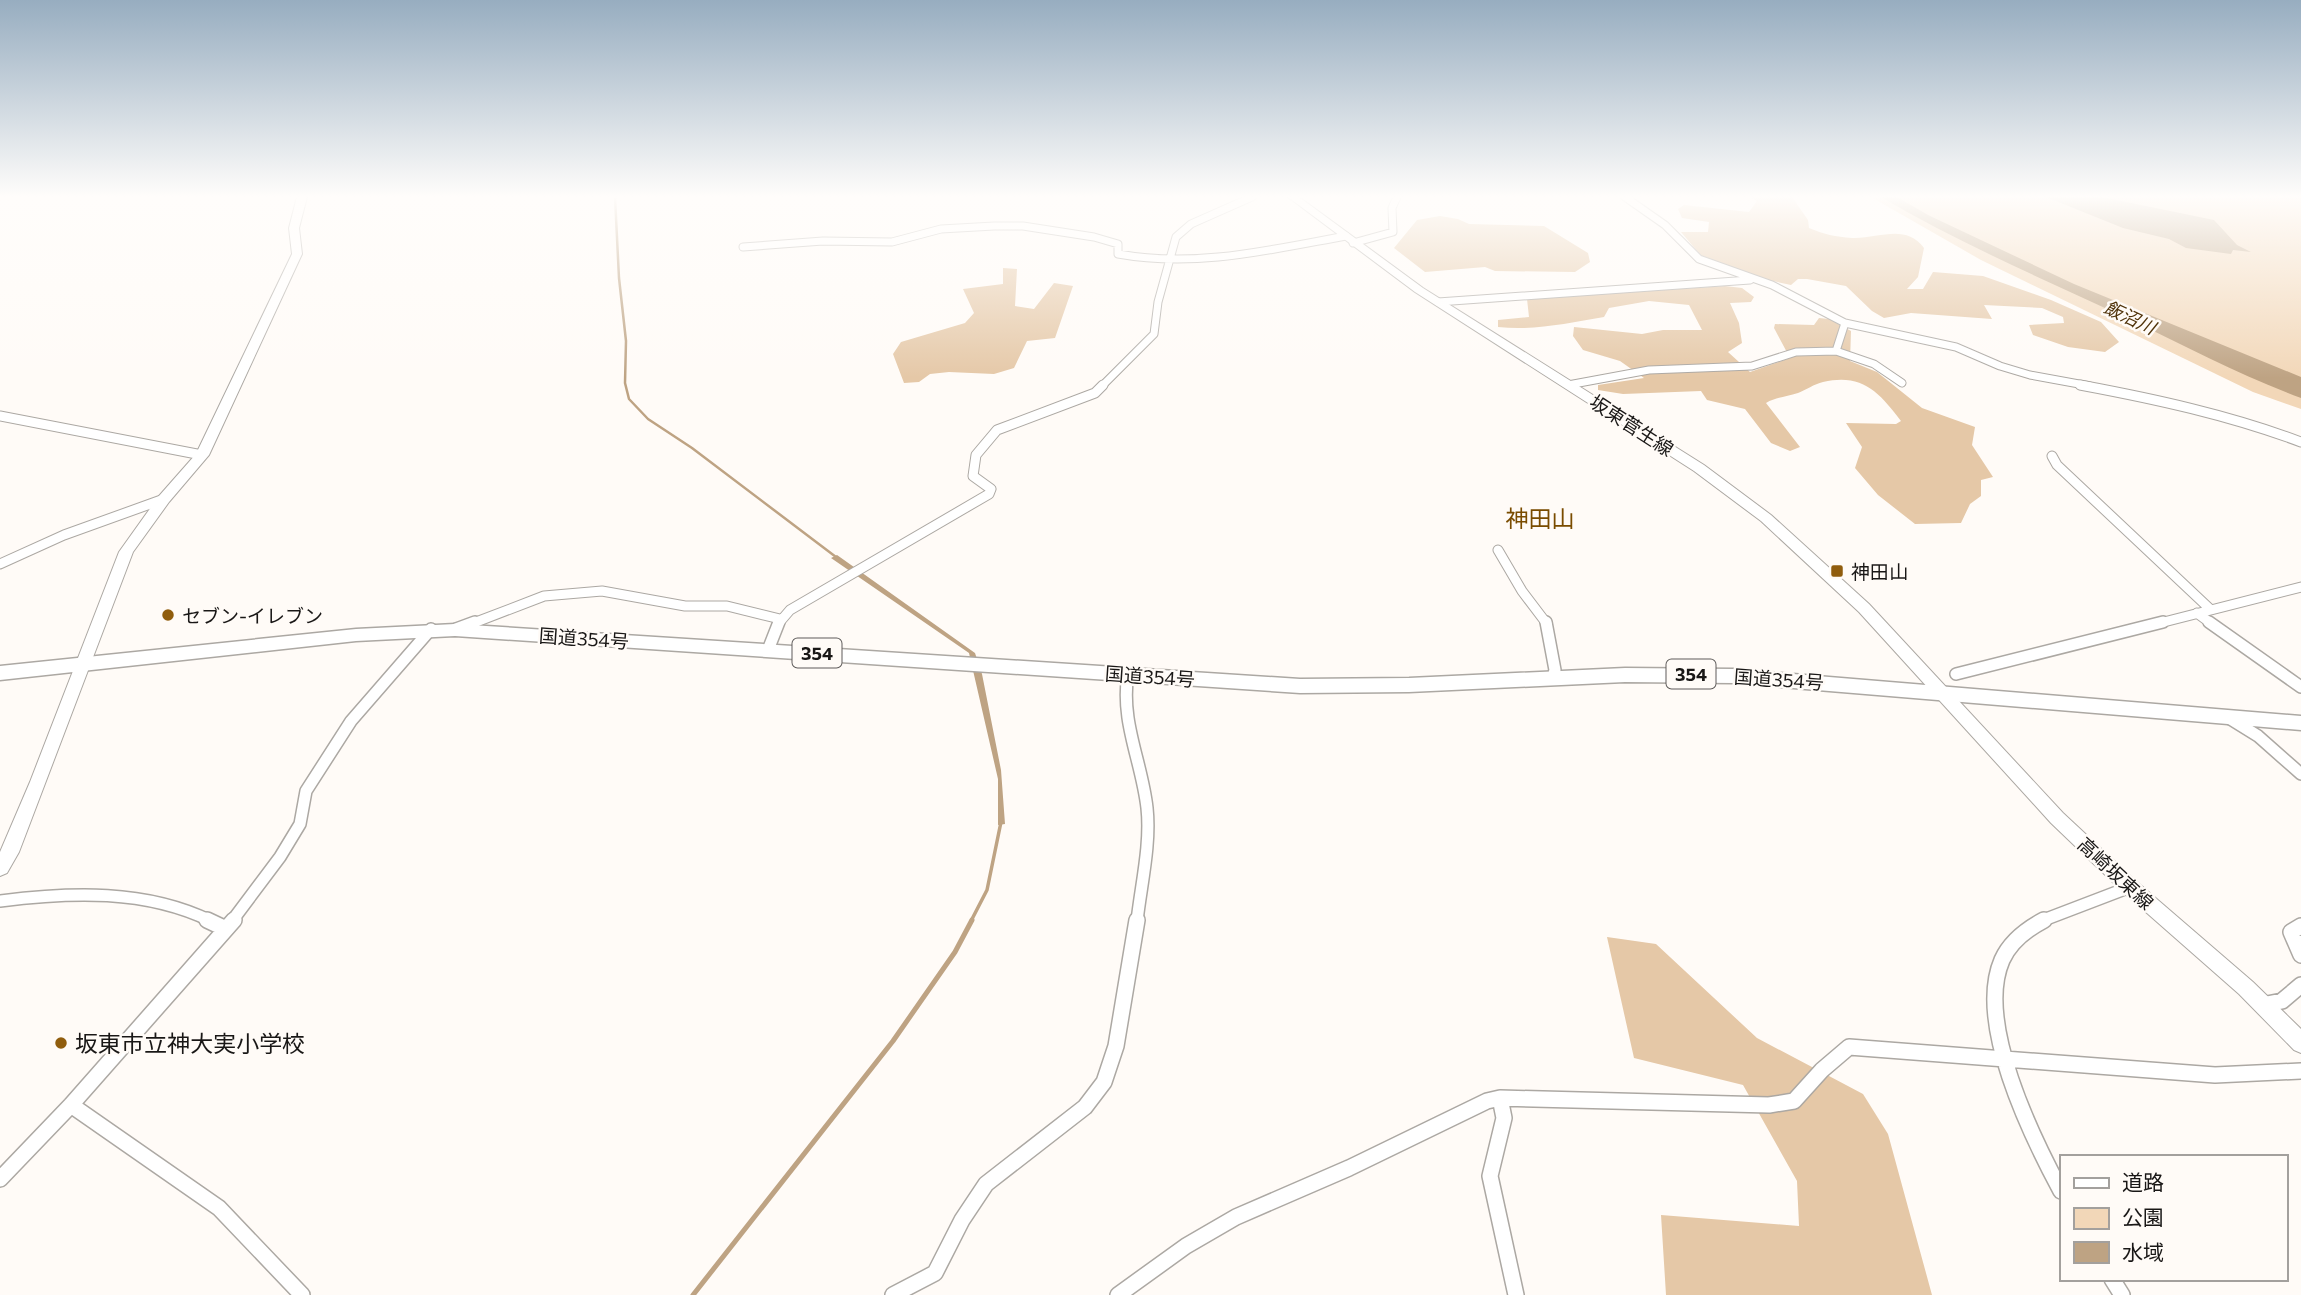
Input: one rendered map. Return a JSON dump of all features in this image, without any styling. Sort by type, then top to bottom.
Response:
[{"type":"highway","name":"国道354号","points":[[0,673],[356,635],[455,629],[1339,687],[1674,673],[1941,691],[2301,723]]},
{"type":"main road","points":[[0,868],[10,852],[40,782],[125,552],[164,499],[202,455],[295,257]]},
{"type":"main road","name":"坂東菅生線","points":[[1375,257],[1438,302],[1699,468],[1766,518],[1864,608],[1941,691]]},
{"type":"main road","name":"高崎坂東線","points":[[1941,691],[2057,818],[2262,1004],[2301,1043]]},
{"type":"street","points":[[1137,257],[1169,263],[1230,257]]},
{"type":"street","points":[[768,650],[780,619],[790,610],[989,494],[991,489],[973,476],[974,456],[997,430],[1095,393],[1154,334],[1158,302],[1170,257]]},
{"type":"street","points":[[1697,257],[1792,293],[1844,323],[1956,347],[2000,366],[2030,375],[2150,398],[2234,419],[2301,442]]},
{"type":"street","points":[[1438,302],[1753,280]]},
{"type":"street","points":[[1836,351],[1844,323]]},
{"type":"street","points":[[1568,385],[1649,370],[1752,366],[1796,352],[1836,351],[1864,359],[1886,370],[1902,383]]},
{"type":"street","points":[[0,416],[202,455]]},
{"type":"street","points":[[2052,456],[2057,465],[2210,609]]},
{"type":"street","points":[[0,564],[64,535],[164,499]]},
{"type":"street","points":[[1498,550],[1522,592],[1546,620],[1555,670],[1553,677]]},
{"type":"street","points":[[1956,674],[2301,587]]},
{"type":"street","points":[[455,629],[544,596],[602,591],[685,606],[727,606],[780,619]]},
{"type":"street","points":[[2197,612],[2301,687]]},
{"type":"street","points":[[0,1179],[71,1105],[226,929],[280,857],[300,824],[306,791],[351,721],[431,629]]},
{"type":"street","points":[[893,1295],[935,1273],[962,1220],[986,1184],[1085,1107],[1104,1082],[1116,1046],[1133,956],[1147,832],[1147,807],[1129,734],[1125,691],[1128,674]]},
{"type":"street","points":[[2227,716],[2258,736],[2301,774]]},
{"type":"street","points":[[2060,1189],[2047,1166],[2002,1058],[1996,1017],[1997,975],[2002,957],[2018,937],[2058,913],[2130,887]]},
{"type":"street","points":[[0,901],[53,893],[118,896],[181,909],[226,929]]},
{"type":"street","points":[[2301,926],[2291,932],[2301,955]]},
{"type":"street","points":[[2262,1004],[2282,1001],[2301,985]]},
{"type":"street","points":[[1118,1295],[1186,1246],[1236,1217],[1349,1168],[1487,1101],[1500,1098],[1769,1105],[1794,1101],[1822,1070],[1849,1047],[2215,1075],[2301,1070]]},
{"type":"street","points":[[1500,1098],[1504,1118],[1490,1175],[1516,1295]]},
{"type":"street","points":[[71,1105],[219,1208],[302,1295]]},
{"type":"green space","points":[[1977,257],[2301,257],[2301,409],[2253,392]]},
{"type":"shaded area","points":[[1406,257],[1589,257],[1590,262],[1575,272],[1495,271],[1485,267],[1425,272]]},
{"type":"shaded area","points":[[1703,257],[1922,257],[1918,277],[1907,289],[1923,289],[1933,272],[1983,276],[2051,300],[2101,322],[2119,342],[2105,352],[2068,347],[2033,335],[2029,325],[2064,323],[2063,317],[2042,308],[1984,305],[1992,319],[1911,313],[1884,318],[1872,311],[1846,286],[1807,279],[1798,279],[1791,285],[1759,278]]},
{"type":"shaded area","points":[[1003,268],[1017,269],[1015,306],[1034,309],[1054,283],[1073,286],[1055,338],[1027,341],[1014,368],[994,374],[949,372],[930,374],[919,382],[904,383],[893,354],[901,342],[965,323],[974,313],[963,289],[1003,284]]},
{"type":"shaded area","points":[[1725,286],[1742,288],[1754,297],[1751,302],[1730,303],[1739,323],[1742,343],[1728,352],[1750,372],[1790,358],[1774,328],[1775,324],[1814,325],[1819,318],[1829,319],[1851,331],[1850,361],[1877,372],[1922,408],[1975,427],[1972,445],[1993,477],[1981,480],[1981,496],[1970,504],[1961,523],[1915,524],[1878,495],[1855,468],[1862,447],[1846,423],[1896,424],[1901,421],[1885,401],[1859,383],[1849,380],[1823,382],[1766,403],[1800,447],[1790,451],[1771,443],[1745,409],[1707,400],[1701,391],[1623,394],[1598,390],[1598,385],[1644,378],[1620,361],[1583,350],[1573,336],[1574,327],[1642,334],[1663,330],[1702,330],[1689,305],[1649,301],[1609,308],[1604,317],[1577,322],[1538,327],[1498,327],[1498,320],[1529,317],[1527,299]]},
{"type":"shaded area","points":[[1607,937],[1656,944],[1757,1038],[1863,1094],[1888,1134],[1932,1295],[1666,1295],[1661,1215],[1799,1226],[1797,1181],[1743,1085],[1634,1058]]},
{"type":"water","name":"飯沼川","points":[[1996,257],[2018,257],[2074,284],[2301,377],[2301,398],[2236,371]]},
{"type":"water","points":[[837,555],[975,653],[982,674],[1001,770],[1005,824],[998,825],[998,779],[969,653],[831,558]]},
{"type":"waterway","points":[[618,257],[626,341],[625,383],[629,399],[648,419],[692,448],[836,557]]},
{"type":"waterway","points":[[971,921],[987,890],[1001,822]]},
{"type":"waterway","points":[[693,1295],[893,1041],[955,952],[972,920]]},
{"type":"place","name":"神田山","points":[[1837,571]]},
{"type":"place","name":"セブン-イレブン","points":[[168,615]]},
{"type":"place","name":"坂東市立神大実小学校","points":[[61,1043]]},
{"type":"district","name":"神田山","points":[[1540,518]]}]
